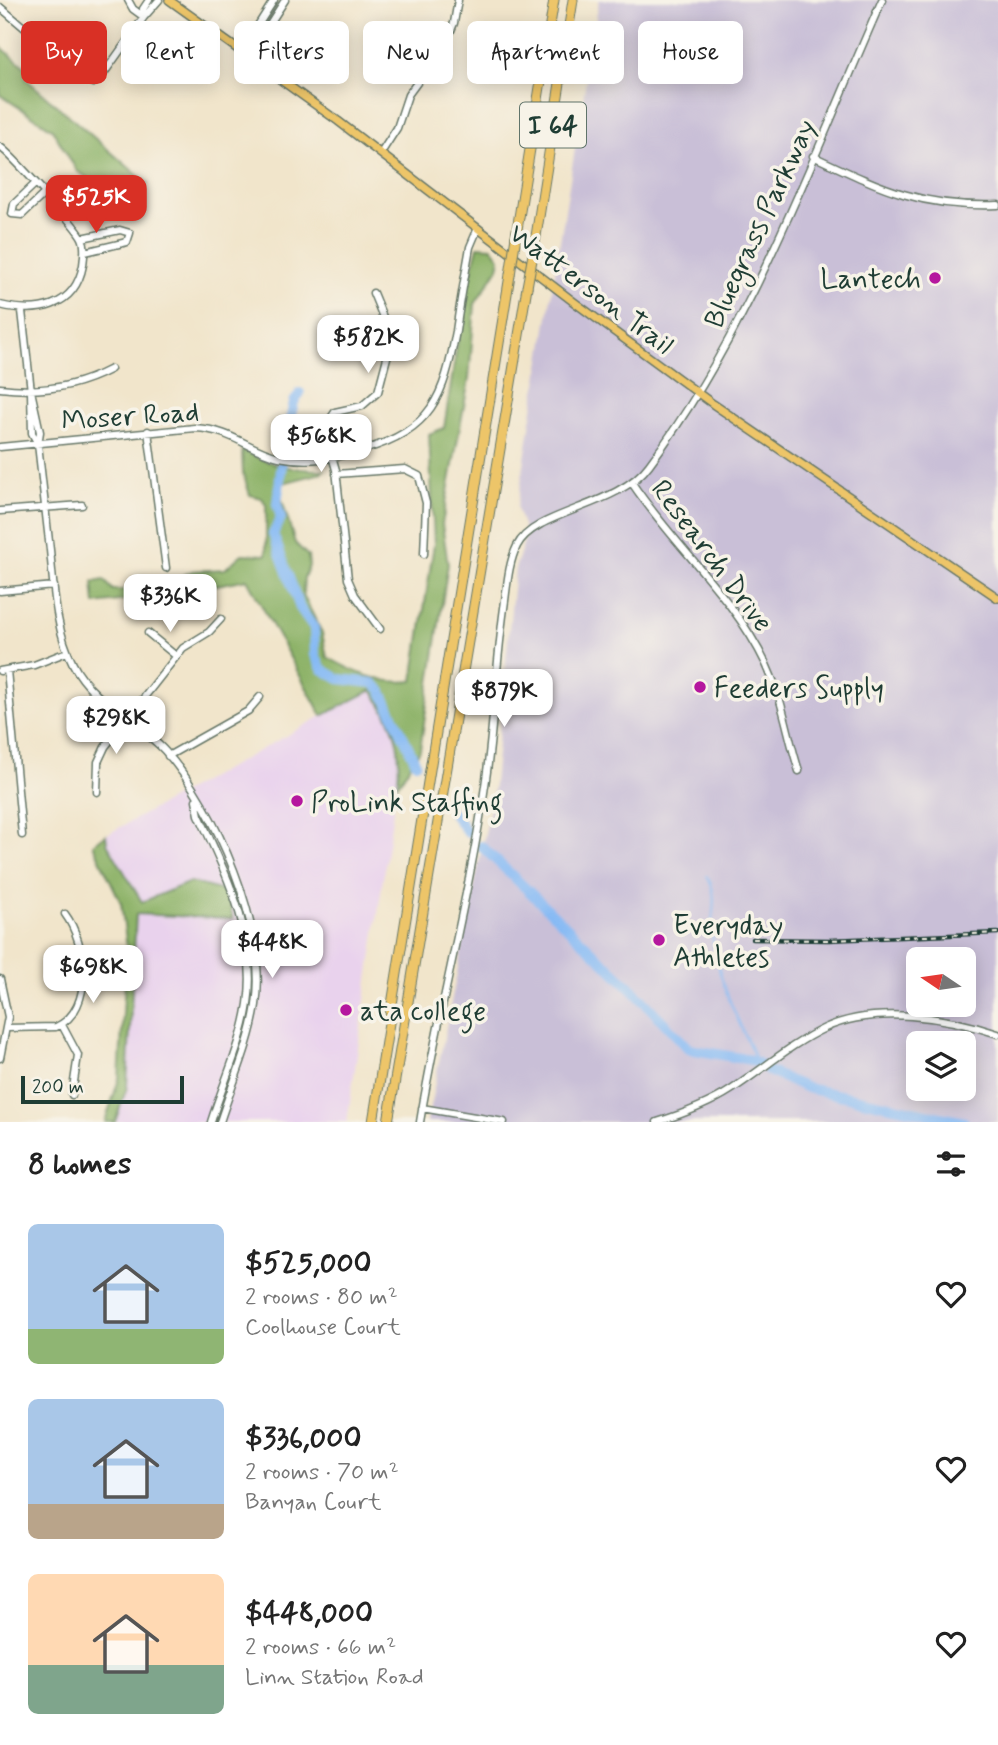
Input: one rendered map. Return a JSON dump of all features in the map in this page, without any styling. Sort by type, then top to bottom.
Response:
[{"type":"highway","name":"I 64","points":[[373,1122],[554,0]]},
{"type":"highway","name":"I 64","points":[[388,1122],[573,0]]},
{"type":"main road","name":"Watterson Trail","points":[[169,0],[234,46]]},
{"type":"main road","name":"Watterson Trail","points":[[286,84],[697,393],[998,598]]},
{"type":"street","points":[[128,0],[133,9],[144,17]]},
{"type":"street","points":[[144,17],[143,9],[149,0]]},
{"type":"street","points":[[0,6],[86,80],[93,83],[100,79],[159,0]]},
{"type":"street","points":[[261,21],[274,0]]},
{"type":"street","points":[[272,21],[285,0]]},
{"type":"street","points":[[381,153],[397,128],[408,95],[446,43],[454,23],[458,0]]},
{"type":"street","name":"Bluegrass Parkway","points":[[420,1122],[435,1029],[479,823],[500,635],[513,555],[522,538],[534,528],[611,497],[632,483],[648,467],[735,331],[882,0]]},
{"type":"street","points":[[0,147],[72,223],[82,238],[85,252],[81,275],[69,294],[46,308],[22,311],[0,305]]},
{"type":"street","points":[[813,156],[913,199],[957,206],[998,205]]},
{"type":"street","points":[[35,184],[14,204],[12,214],[22,215],[44,194]]},
{"type":"street","name":"Moser Road","points":[[0,447],[148,431],[209,428],[234,436],[277,457],[332,455],[390,442],[420,422],[436,402],[448,373],[470,247],[478,228]]},
{"type":"street","points":[[82,238],[124,229],[130,233],[127,242],[85,252]]},
{"type":"street","points":[[373,293],[385,322],[389,351],[378,393],[362,405],[335,412],[329,418],[328,425],[335,446],[332,455],[348,579],[355,595],[380,629]]},
{"type":"street","points":[[22,311],[31,391],[29,400],[32,433],[38,444],[61,633],[68,652],[91,690],[169,756],[208,816],[240,888],[258,959],[252,1025],[219,1122]]},
{"type":"street","points":[[0,388],[31,391],[87,382],[111,369]]},
{"type":"street","points":[[148,431],[166,568]]},
{"type":"street","points":[[336,474],[405,469],[419,476],[426,503],[424,554]]},
{"type":"street","name":"Research Drive","points":[[632,483],[726,600],[751,637],[782,702],[800,771]]},
{"type":"street","points":[[0,511],[82,505]]},
{"type":"street","points":[[0,591],[54,586]]},
{"type":"street","points":[[97,792],[97,771],[101,755],[176,656],[221,620]]},
{"type":"street","points":[[148,633],[176,656]]},
{"type":"street","points":[[22,835],[4,670],[34,665],[68,652]]},
{"type":"street","points":[[169,756],[248,711],[260,697]]},
{"type":"street","points":[[196,798],[199,815],[239,911],[250,960],[244,1023],[211,1122]]},
{"type":"street","points":[[7,1028],[46,1030],[62,1025],[77,1008],[82,991],[80,945],[75,928],[65,914]]},
{"type":"street","points":[[0,979],[7,1004],[7,1028],[0,1058]]},
{"type":"street","points":[[657,1122],[713,1100],[809,1037],[835,1024],[871,1017],[917,1018],[947,1021],[998,1034]]},
{"type":"street","points":[[62,1025],[78,1055],[72,1096]]},
{"type":"street","points":[[422,1108],[469,1119],[505,1122]]},
{"type":"shaded area","points":[[599,0],[998,0],[998,1122],[427,1122],[493,794],[515,569],[526,535],[517,508],[585,84],[624,84],[624,21],[596,21]]},
{"type":"shaded area","points":[[371,689],[392,721],[401,757],[347,1122],[115,1122],[118,1117],[136,914],[233,918],[142,902],[107,843],[106,835]]},
{"type":"green space","points":[[0,46],[21,64],[21,84],[32,84],[148,184],[138,188],[96,183],[77,171],[52,129],[0,95]]},
{"type":"green space","points":[[478,246],[492,247],[500,258],[498,268],[475,304],[469,379],[442,524],[448,564],[420,750],[397,786],[398,746],[392,725],[372,690],[322,716],[247,579],[162,596],[95,604],[93,582],[104,580],[113,590],[125,590],[143,579],[174,580],[192,571],[225,569],[242,554],[266,555],[266,505],[262,498],[250,495],[243,473],[242,450],[282,466],[324,470],[283,483],[281,497],[295,543],[308,556],[309,566],[304,577],[303,595],[322,633],[327,657],[379,679],[413,681],[434,544],[429,434],[444,428],[464,301]]},
{"type":"green space","points":[[106,835],[107,843],[142,902],[190,882],[227,892],[233,919],[136,914],[127,1087],[115,1122],[105,1122],[119,1079],[127,948],[121,903],[93,844]]},
{"type":"waterway","points":[[283,452],[294,402],[300,393]]},
{"type":"waterway","points":[[282,462],[277,504],[281,518],[273,534],[300,608],[314,628],[315,655],[322,669],[339,679],[373,683],[381,690],[416,763]]},
{"type":"waterway","points":[[452,812],[468,833]]},
{"type":"waterway","points":[[481,846],[631,988],[689,1049],[751,1060],[761,1065]]},
{"type":"waterway","points":[[707,876],[713,892],[712,934],[718,967],[729,1000],[757,1062]]},
{"type":"waterway","points":[[768,1071],[807,1088],[964,1122]]},
{"type":"railway","points":[[753,939],[829,940],[998,933]]},
{"type":"place","name":"Lantech","points":[[935,278]]},
{"type":"place","name":"Feeders Supply","points":[[700,687]]},
{"type":"place","name":"ProLink Staffing","points":[[297,801]]},
{"type":"place","name":"Everyday Athletes","points":[[659,940]]},
{"type":"place","name":"ata college","points":[[346,1010]]}]
